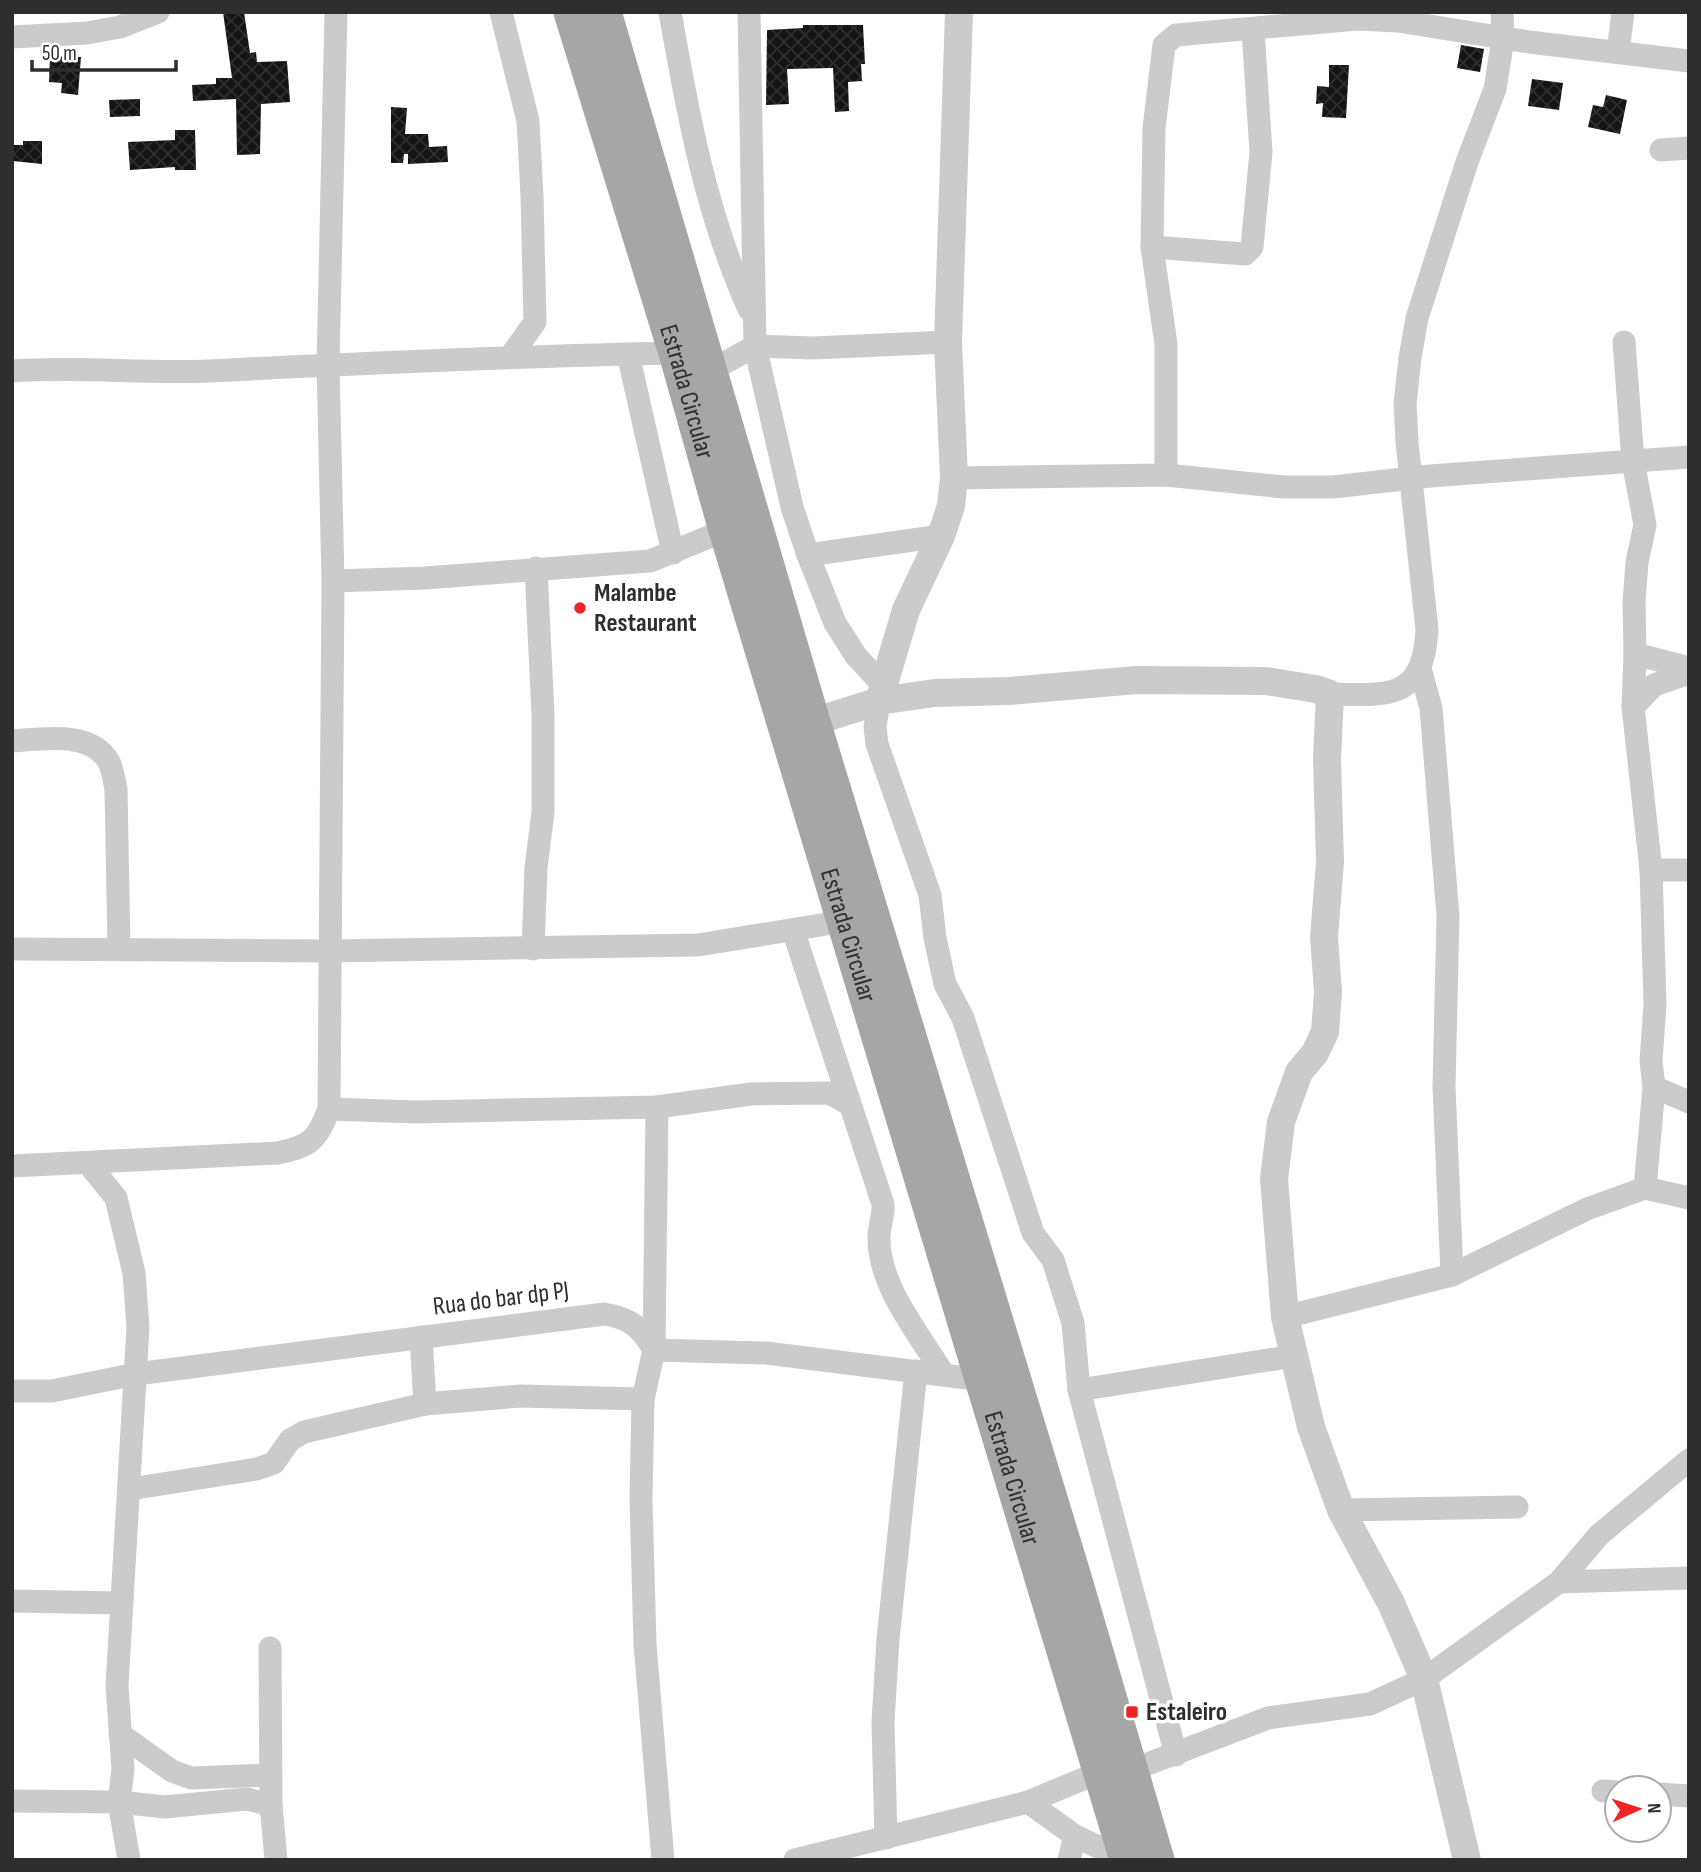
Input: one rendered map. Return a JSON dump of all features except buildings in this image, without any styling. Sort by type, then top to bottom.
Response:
[{"type":"main road","name":"Estrada Circular","points":[[570,12],[677,353],[726,530],[983,1380],[1116,1771],[1157,1860]]},
{"type":"main road","name":"Estrada Circular","points":[[604,12],[813,722],[1116,1771],[1127,1860]]},
{"type":"street","points":[[12,37],[98,31],[120,27],[158,12]]},
{"type":"street","points":[[12,1166],[278,1153],[306,1147],[321,1128],[329,1109],[333,581],[328,364],[336,12]]},
{"type":"street","points":[[501,12],[528,121],[535,322],[510,357]]},
{"type":"street","points":[[670,12],[689,122],[712,218],[753,318]]},
{"type":"street","points":[[749,12],[755,346],[792,507],[808,555],[835,623],[881,693]]},
{"type":"street","points":[[960,12],[948,342],[954,478],[951,506],[941,536],[906,610],[881,693],[875,727],[877,744],[930,895],[935,938],[945,984],[963,1018],[1033,1233],[1053,1260],[1073,1323],[1079,1390],[1176,1755]]},
{"type":"street","points":[[1452,1275],[1444,1087],[1448,916],[1431,708],[1421,672],[1427,630],[1405,404],[1417,318],[1467,162],[1494,89],[1503,39],[1502,12]]},
{"type":"street","points":[[1618,52],[1623,12]]},
{"type":"street","points":[[1166,475],[1166,344],[1152,247],[1154,128],[1164,45],[1176,35],[1358,19],[1398,21],[1503,39],[1689,61]]},
{"type":"street","points":[[1152,247],[1245,254],[1252,247],[1261,152],[1252,30]]},
{"type":"street","points":[[1661,150],[1689,148]]},
{"type":"street","points":[[535,322],[567,355]]},
{"type":"street","points":[[710,371],[755,346],[813,348],[948,342]]},
{"type":"street","points":[[1624,342],[1633,461],[1645,525],[1635,589],[1633,707],[1651,870],[1655,1004],[1651,1061],[1654,1087],[1646,1188]]},
{"type":"street","points":[[12,371],[60,368],[206,371],[510,357],[677,353]]},
{"type":"street","points":[[628,354],[673,553]]},
{"type":"street","points":[[954,478],[1166,475],[1308,487],[1689,457]]},
{"type":"street","points":[[333,581],[425,579],[536,568],[650,561],[726,530]]},
{"type":"street","points":[[808,555],[941,536]]},
{"type":"street","points":[[533,949],[536,868],[543,812],[543,715],[536,568]]},
{"type":"street","points":[[1635,654],[1689,670]]},
{"type":"street","points":[[1633,707],[1654,685],[1689,670]]},
{"type":"street","points":[[813,722],[881,693],[1009,691],[1137,680],[1266,681],[1316,688],[1331,694],[1372,695],[1400,688],[1421,672]]},
{"type":"street","points":[[1331,694],[1327,759],[1330,862],[1324,937],[1328,992],[1325,1032],[1315,1053],[1299,1072],[1281,1122],[1274,1179],[1285,1317],[1311,1427],[1341,1510],[1391,1603],[1424,1679],[1467,1860]]},
{"type":"street","points":[[12,741],[59,738],[89,745],[101,752],[110,764],[116,789],[119,949]]},
{"type":"street","points":[[1651,870],[1689,870]]},
{"type":"street","points":[[12,949],[329,951],[698,945],[845,921]]},
{"type":"street","points":[[793,930],[835,1083],[849,1104],[883,1204],[884,1218],[879,1236],[882,1260],[891,1287],[944,1375]]},
{"type":"street","points":[[329,1109],[416,1112],[657,1107],[835,1083]]},
{"type":"street","points":[[1654,1087],[1689,1102]]},
{"type":"street","points":[[657,1107],[654,1350],[643,1399],[641,1500],[645,1644],[663,1860]]},
{"type":"street","points":[[116,1198],[128,1160]]},
{"type":"street","points":[[88,1163],[116,1198],[134,1273],[138,1327],[117,1686],[123,1769],[119,1802],[130,1860]]},
{"type":"street","points":[[1285,1317],[1452,1275],[1587,1209],[1646,1188],[1689,1198]]},
{"type":"street","name":"Rua do bar dp PJ","points":[[12,1391],[52,1391],[136,1374],[604,1314],[622,1317],[641,1327],[654,1350]]},
{"type":"street","points":[[421,1337],[425,1404]]},
{"type":"street","points":[[654,1350],[766,1353],[983,1380]]},
{"type":"street","points":[[1079,1390],[1294,1356]]},
{"type":"street","points":[[886,1838],[883,1723],[916,1371]]},
{"type":"street","points":[[130,1489],[257,1469],[274,1463],[290,1440],[304,1432],[425,1404],[520,1396],[643,1399]]},
{"type":"street","points":[[795,1860],[1028,1802],[1116,1771],[1176,1755],[1268,1718],[1370,1704],[1424,1679],[1559,1582],[1599,1535],[1689,1461]]},
{"type":"street","points":[[1341,1510],[1517,1507]]},
{"type":"street","points":[[1559,1582],[1689,1578]]},
{"type":"street","points":[[12,1601],[120,1602]]},
{"type":"street","points":[[270,1648],[270,1774],[276,1860]]},
{"type":"street","points":[[120,1734],[172,1771],[191,1777],[270,1774]]},
{"type":"street","points":[[12,1801],[119,1802],[165,1807],[247,1799],[271,1805]]},
{"type":"street","points":[[1028,1802],[1075,1836],[1127,1860]]},
{"type":"street","points":[[1069,1860],[1075,1836]]},
{"type":"place","name":"Malambe Restaurant","points":[[580,608]]},
{"type":"place","name":"Estaleiro","points":[[1132,1712]]}]
